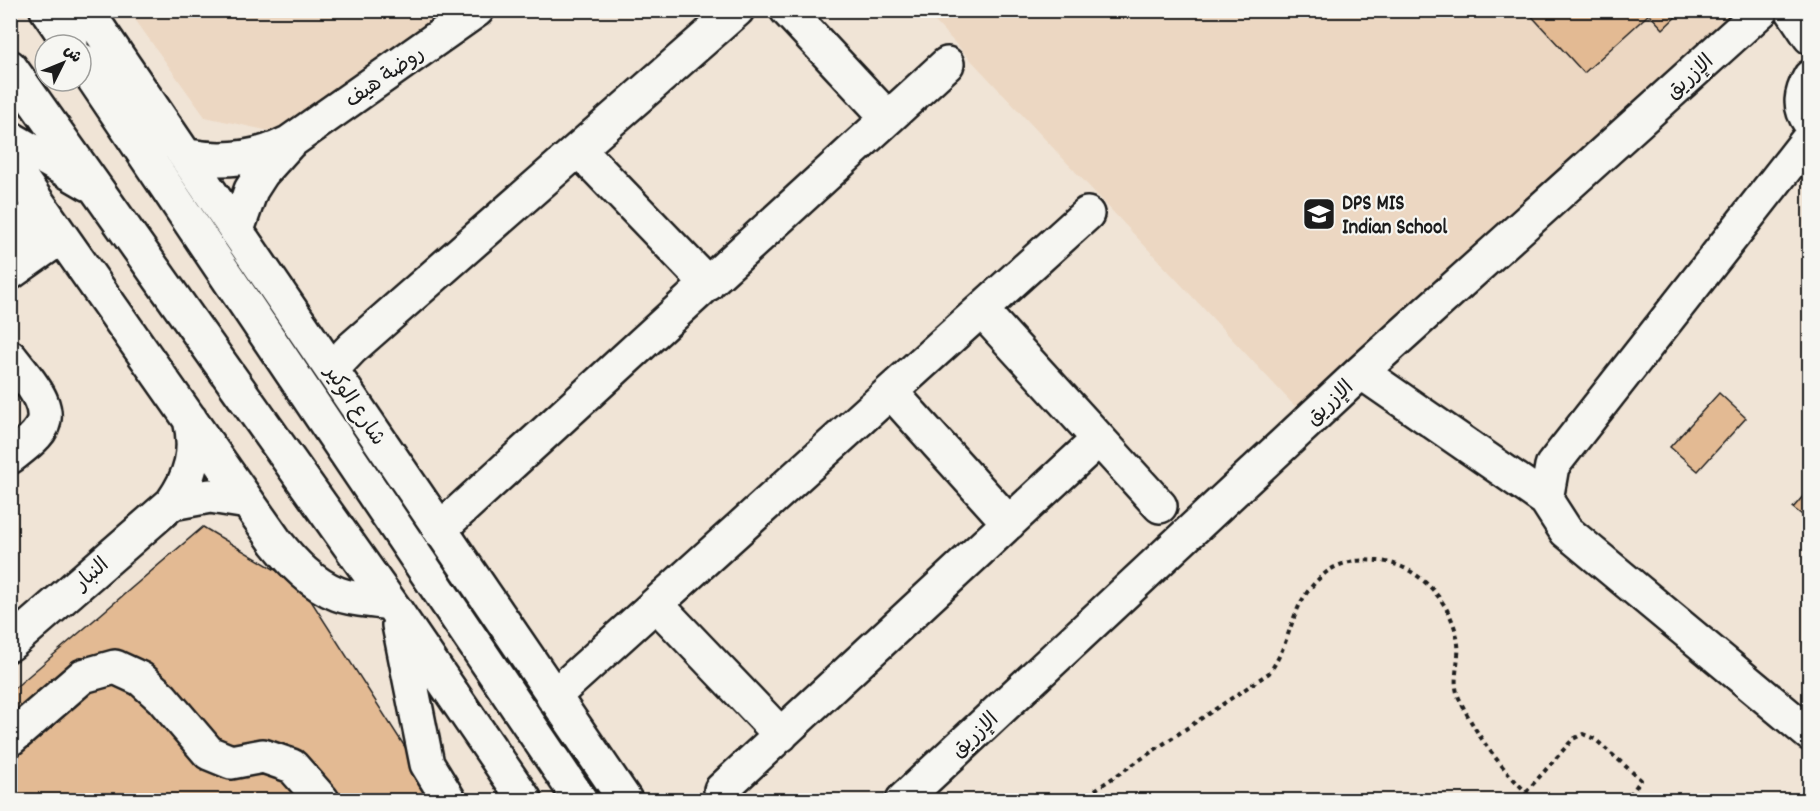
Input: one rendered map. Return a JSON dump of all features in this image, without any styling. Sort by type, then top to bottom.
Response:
[{"type":"street","points":[[47,10],[63,33]]},
{"type":"street","name":"شارع الوكير","points":[[86,10],[188,156],[625,801]]},
{"type":"street","name":"روضة هيف","points":[[237,230],[251,190],[262,173],[290,142],[477,10]]},
{"type":"street","points":[[332,369],[352,348],[737,10]]},
{"type":"street","points":[[787,10],[888,118]]},
{"type":"street","name":"الإزريق","points":[[903,801],[1361,372],[1762,10]]},
{"type":"street","points":[[1792,10],[1809,37]]},
{"type":"street","points":[[440,530],[947,64]]},
{"type":"street","points":[[10,67],[393,607],[525,801]]},
{"type":"street","points":[[1809,77],[1801,93],[1803,114],[1809,123]]},
{"type":"street","name":"شارع الوكير","points":[[93,78],[292,369],[580,801]]},
{"type":"street","points":[[1546,500],[1552,466],[1809,137]]},
{"type":"street","points":[[10,138],[99,190]]},
{"type":"street","name":"روضة هيف","points":[[188,156],[205,159],[240,159],[258,155],[290,142]]},
{"type":"street","points":[[579,150],[708,284]]},
{"type":"street","points":[[10,163],[248,502],[294,563],[315,581],[338,594],[393,607]]},
{"type":"street","points":[[10,234],[42,209]]},
{"type":"street","points":[[553,697],[1088,214]]},
{"type":"street","points":[[10,273],[61,237]]},
{"type":"street","points":[[282,295],[292,369]]},
{"type":"street","points":[[981,310],[1160,506]]},
{"type":"street","points":[[10,357],[44,405],[45,416],[37,435],[10,457]]},
{"type":"street","points":[[1361,372],[1546,500],[1566,531],[1809,734]]},
{"type":"street","points":[[891,392],[1009,523]]},
{"type":"street","name":"النبار","points":[[10,644],[172,503],[185,484],[194,461],[194,438],[189,415]]},
{"type":"street","points":[[722,790],[1099,439]]},
{"type":"street","points":[[172,503],[210,496],[248,502]]},
{"type":"street","points":[[656,604],[781,735]]},
{"type":"street","points":[[393,607],[427,764],[449,801]]},
{"type":"street","points":[[10,739],[83,676],[115,667],[141,679],[162,698],[209,753],[231,762],[263,756],[292,766],[322,801]]},
{"type":"path","points":[[1080,801],[1269,673],[1283,653],[1289,625],[1303,596],[1324,573],[1343,563],[1363,560],[1387,561],[1410,570],[1429,586],[1443,604],[1454,625],[1458,645],[1457,695],[1476,733],[1534,801]]},
{"type":"path","points":[[1526,792],[1573,739],[1583,735],[1595,739],[1641,780],[1626,801]]},
{"type":"shaded area","points":[[129,11],[446,11],[279,133],[205,117]]},
{"type":"shaded area","name":"DPS MIS Indian School","points":[[925,11],[1741,11],[1305,417]]},
{"type":"building","points":[[1526,10],[1683,10],[1663,29],[1649,14],[1584,73]]},
{"type":"building","points":[[1719,393],[1746,418],[1698,471],[1670,447]]},
{"type":"building","points":[[1810,488],[1810,521],[1793,508]]},
{"type":"building","points":[[203,527],[301,585],[439,800],[10,800],[10,692]]},
{"type":"place","name":"DPS MIS Indian School","points":[[1319,214]]}]
